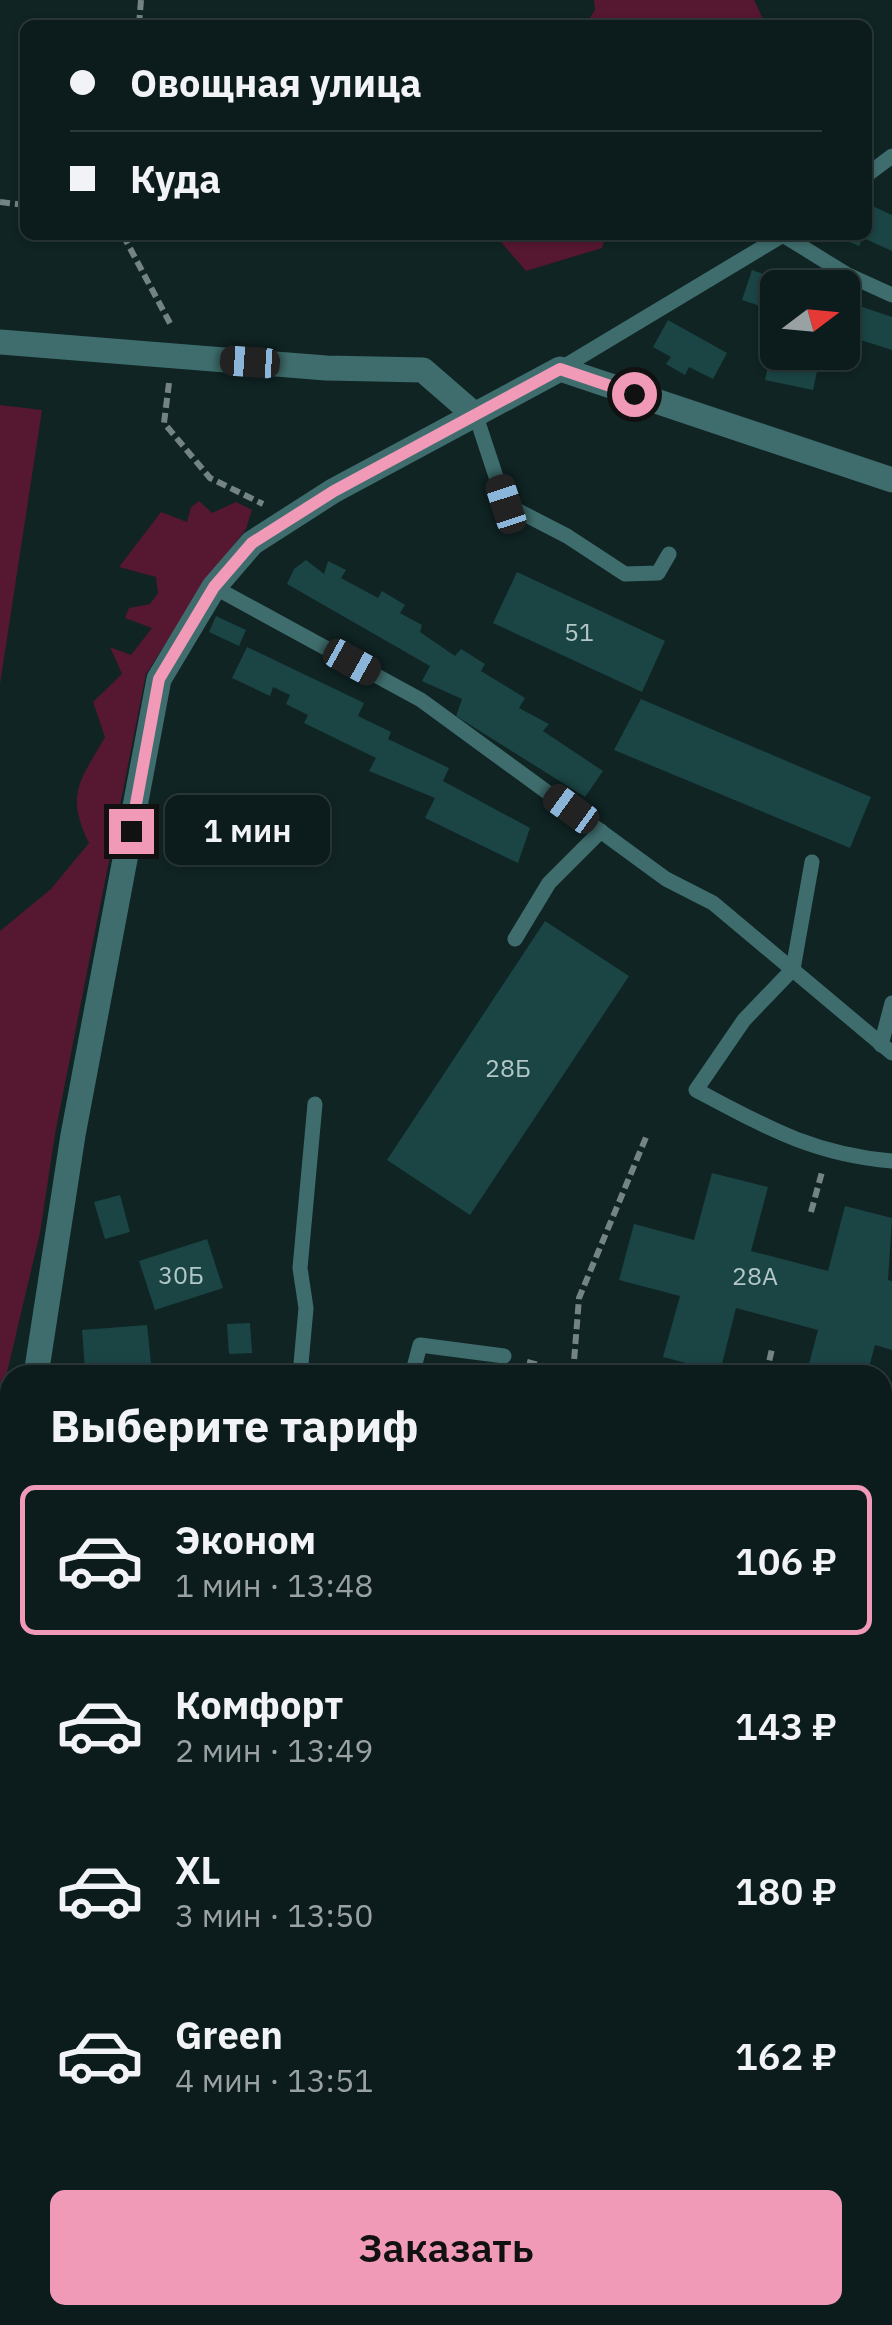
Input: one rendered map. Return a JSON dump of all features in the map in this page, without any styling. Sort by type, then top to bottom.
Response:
[{"type":"street","points":[[0,342],[424,370],[476,416]]},
{"type":"street","points":[[38,1365],[74,1135],[159,679],[214,587],[252,543],[334,491],[560,369],[892,480]]},
{"type":"lane","points":[[560,369],[775,240]]},
{"type":"lane","points":[[791,240],[846,274],[892,294]]},
{"type":"lane","points":[[476,416],[506,504],[567,536],[624,574],[658,573],[669,554]]},
{"type":"lane","points":[[214,587],[421,700],[666,879],[713,902],[886,1049]]},
{"type":"lane","points":[[515,939],[549,883],[601,831]]},
{"type":"lane","points":[[812,862],[793,969],[744,1020],[696,1090],[785,1137],[840,1156],[892,1161]]},
{"type":"lane","points":[[886,1049],[892,1003]]},
{"type":"lane","points":[[301,1365],[306,1308],[300,1268],[315,1104]]},
{"type":"lane","points":[[415,1365],[420,1345],[504,1356]]},
{"type":"path","points":[[126,240],[176,336],[164,423],[210,478],[264,504],[252,543]]},
{"type":"path","points":[[576,1365],[580,1298],[647,1135]]},
{"type":"path","points":[[768,1365],[772,1350]]},
{"type":"path","points":[[504,1356],[540,1365]]},
{"type":"shaded area","points":[[594,0],[754,0],[764,20],[588,20],[595,10]]},
{"type":"shaded area","points":[[499,240],[604,240],[602,248],[526,271]]},
{"type":"shaded area","points":[[0,405],[42,410],[0,684]]},
{"type":"shaded area","points":[[199,501],[212,513],[236,502],[252,510],[246,529],[206,580],[146,674],[55,1134],[40,1233],[9,1365],[0,1365],[0,931],[51,889],[89,843],[77,800],[83,777],[105,737],[93,702],[122,674],[110,647],[131,655],[152,628],[125,618],[129,608],[150,604],[158,593],[156,577],[119,567],[161,512],[187,522],[191,507]]},
{"type":"building","points":[[872,206],[892,215],[892,251],[867,240],[872,240]]},
{"type":"building","points":[[752,270],[760,273],[760,306],[742,300]]},
{"type":"building","points":[[860,306],[892,317],[892,350],[860,340]]},
{"type":"building","points":[[668,320],[727,353],[713,379],[689,367],[685,375],[666,364],[671,357],[653,347]]},
{"type":"building","points":[[767,370],[817,370],[813,390],[765,380]]},
{"type":"building","points":[[306,560],[324,574],[328,561],[346,570],[341,578],[378,598],[382,591],[405,605],[400,613],[422,625],[420,632],[455,656],[461,649],[485,664],[481,671],[525,698],[519,708],[549,724],[543,731],[603,771],[585,797],[456,716],[462,699],[422,681],[430,666],[287,584],[294,569]]},
{"type":"building","points":[[517,572],[665,641],[642,692],[493,623]]},
{"type":"building","points":[[216,616],[246,630],[239,646],[209,632]]},
{"type":"building","points":[[247,647],[364,703],[358,716],[391,732],[388,739],[449,768],[443,781],[530,828],[518,863],[425,818],[435,798],[369,771],[376,758],[304,723],[308,715],[286,704],[290,695],[273,687],[270,696],[232,678]]},
{"type":"building","points":[[641,699],[871,797],[850,848],[614,750]]},
{"type":"building","points":[[545,921],[629,976],[470,1215],[387,1160]]},
{"type":"building","points":[[712,1173],[768,1187],[751,1251],[828,1271],[845,1206],[892,1218],[888,1280],[892,1281],[892,1350],[875,1345],[870,1365],[809,1365],[818,1330],[736,1308],[722,1365],[693,1365],[663,1357],[680,1296],[619,1280],[634,1224],[694,1240]]},
{"type":"building","points":[[120,1195],[130,1232],[105,1239],[94,1202]]},
{"type":"building","points":[[207,1239],[223,1288],[155,1310],[139,1261]]},
{"type":"building","points":[[250,1323],[252,1353],[229,1354],[227,1324]]},
{"type":"building","points":[[147,1325],[151,1364],[85,1365],[82,1330]]},
{"type":"route","points":[[131,831],[159,679],[214,587],[252,543],[334,491],[560,369],[634,394]]}]
